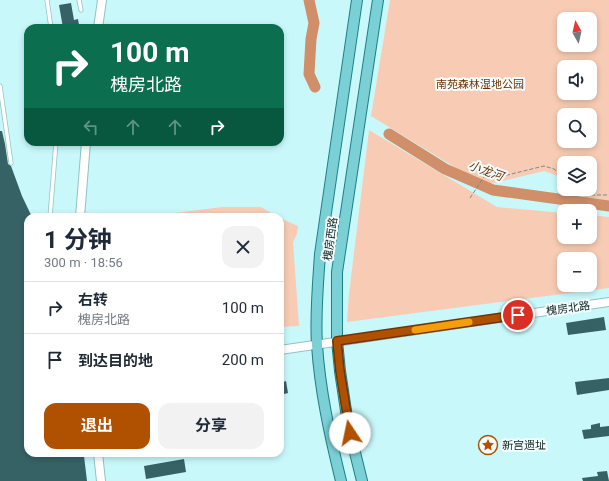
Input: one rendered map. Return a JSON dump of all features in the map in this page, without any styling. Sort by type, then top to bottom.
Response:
[{"type":"main road","name":"槐房西路","points":[[341,481],[325,405],[317,344],[317,285],[320,254],[357,0]]},
{"type":"main road","name":"槐房西路","points":[[362,481],[348,424],[337,341],[338,272],[340,248],[378,0]]},
{"type":"street","points":[[99,24],[102,0]]},
{"type":"street","points":[[80,213],[86,146]]},
{"type":"street","name":"槐房北路","points":[[284,349],[609,302]]},
{"type":"street","points":[[98,457],[101,481]]},
{"type":"lane","points":[[47,0],[50,24]]},
{"type":"lane","points":[[79,0],[81,10]]},
{"type":"lane","points":[[0,86],[11,163]]},
{"type":"lane","points":[[50,213],[56,146]]},
{"type":"path","points":[[470,198],[484,177],[490,179],[544,166],[557,171]]},
{"type":"path","points":[[597,195],[609,195]]},
{"type":"green space","name":"南苑森林湿地公园","points":[[390,0],[609,0],[609,201],[589,200],[584,196],[597,196],[597,156],[557,156],[557,176],[544,171],[490,184],[474,179],[371,116]]},
{"type":"green space","points":[[369,130],[497,207],[557,212],[557,244],[597,244],[597,216],[609,217],[609,288],[597,290],[597,252],[557,252],[557,292],[578,292],[347,322],[349,294]]},
{"type":"green space","points":[[222,207],[261,207],[271,213],[175,213]]},
{"type":"green space","points":[[284,220],[298,226],[297,234],[293,242],[299,326],[284,327]]},
{"type":"building","points":[[71,3],[74,20],[78,19],[79,24],[62,24],[59,5]]},
{"type":"building","points":[[0,131],[2,131],[8,164],[11,166],[30,213],[24,213],[24,457],[84,457],[87,481],[0,481]]},
{"type":"building","points":[[604,317],[606,330],[568,335],[566,323]]},
{"type":"building","points":[[609,378],[609,390],[577,395],[575,382]]},
{"type":"building","points":[[286,381],[288,393],[284,394],[284,382]]},
{"type":"building","points":[[600,423],[600,427],[609,426],[609,436],[584,439],[582,430],[591,429],[591,425]]},
{"type":"building","points":[[184,459],[186,472],[146,479],[144,466]]},
{"type":"building","points":[[607,471],[609,481],[583,481],[582,478],[598,476],[597,472]]},
{"type":"waterway","name":"小龙河","points":[[309,0],[314,23],[311,39],[309,74],[315,87]]},
{"type":"waterway","name":"小龙河","points":[[389,134],[445,169],[493,190],[609,206]]},
{"type":"slow traffic","points":[[415,330],[469,322]]},
{"type":"place","name":"新宫遗址","points":[[488,445]]},
{"type":"route","points":[[350,433],[340,371],[337,341],[518,315]]}]
